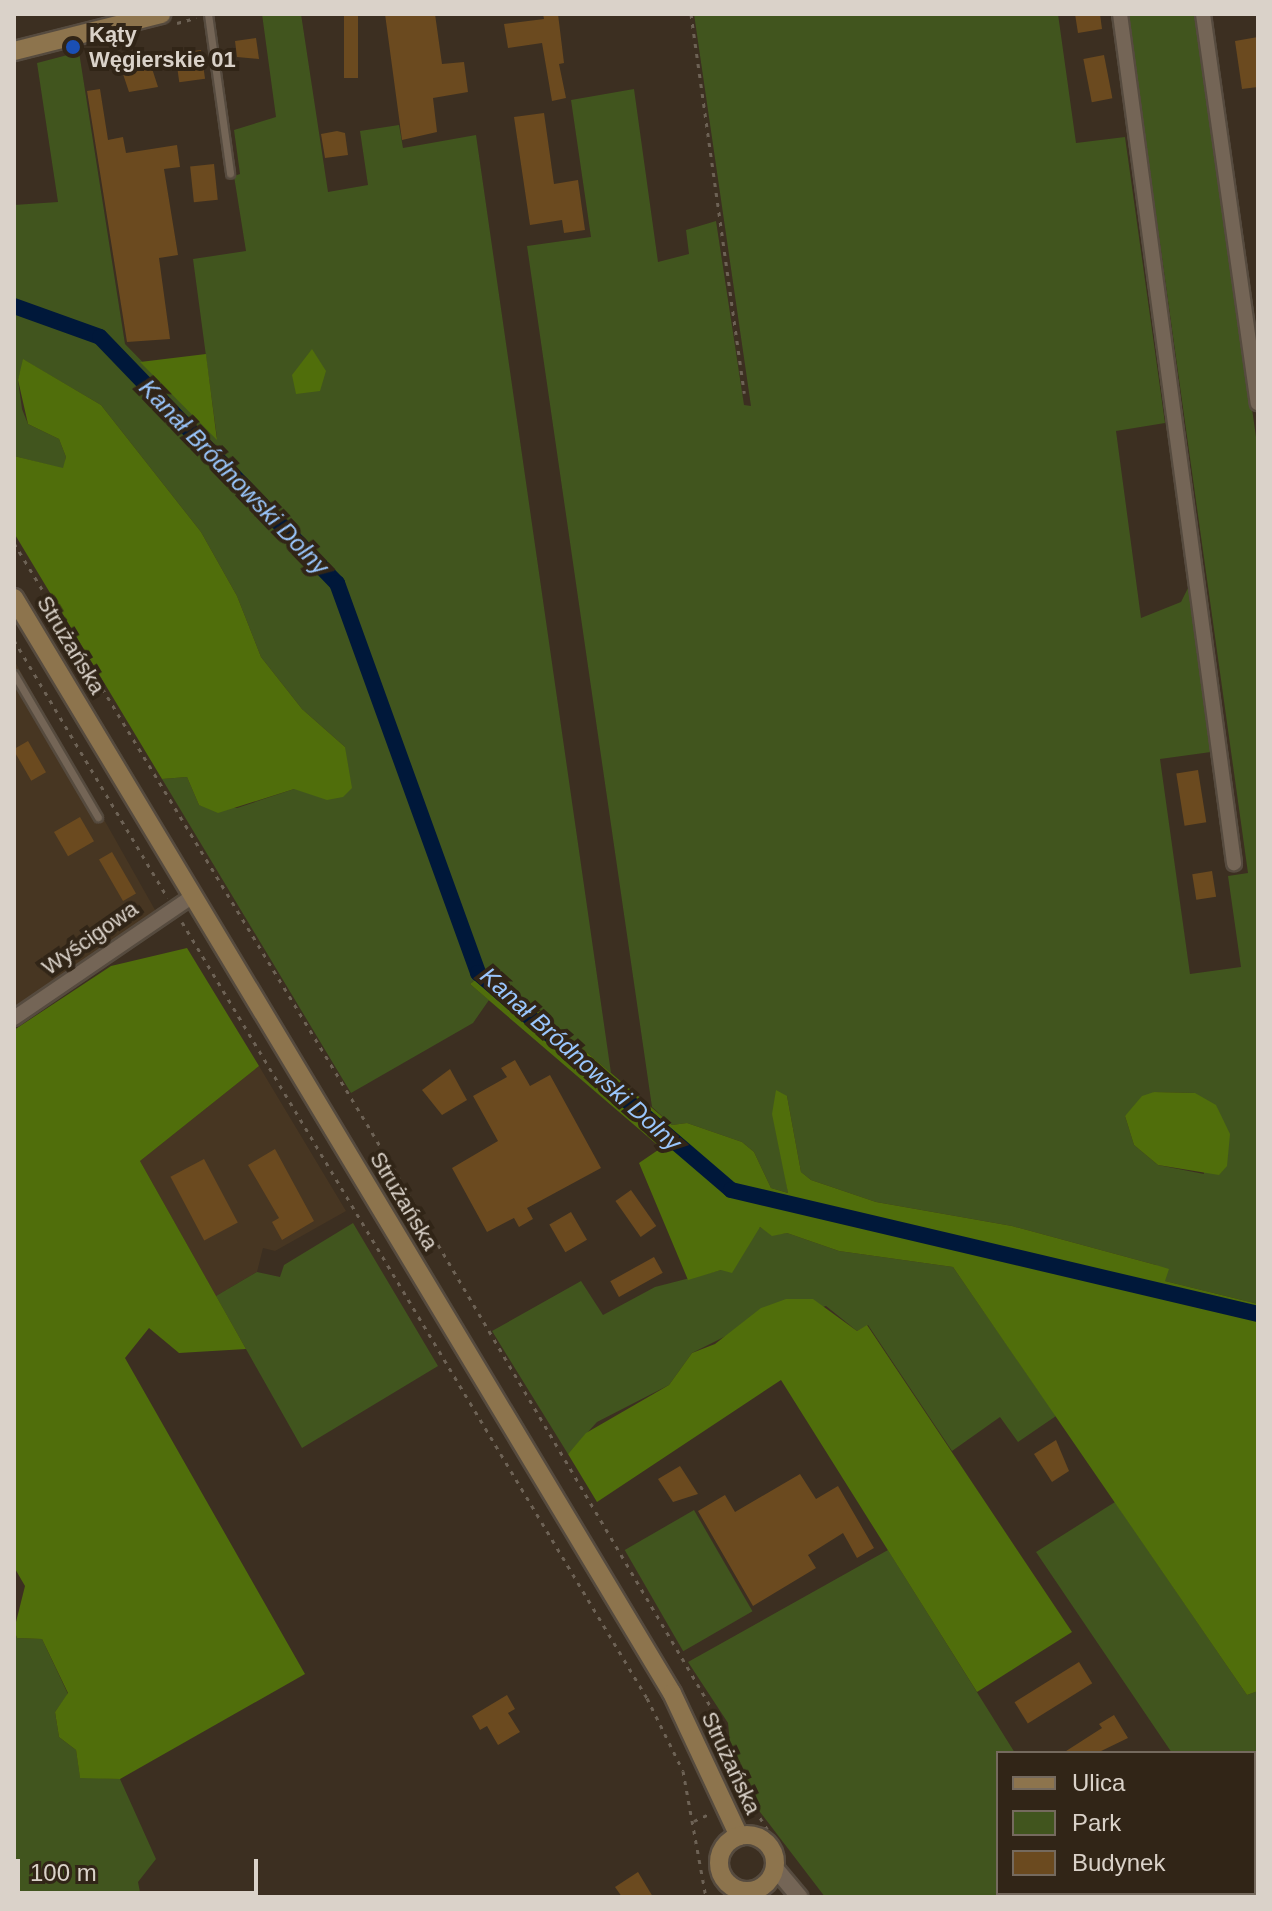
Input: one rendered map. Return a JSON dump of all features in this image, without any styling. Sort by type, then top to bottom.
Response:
[{"type":"main road","points":[[14,51],[139,17],[161,14]]},
{"type":"main road","name":"Strużańska","points":[[17,608],[672,1693],[739,1836]]},
{"type":"main road","points":[[739,1836],[765,1841],[780,1863],[764,1886],[736,1893],[725,1880],[720,1859],[727,1844],[739,1836]]},
{"type":"street","points":[[1120,14],[1234,863]]},
{"type":"street","points":[[1203,14],[1258,403]]},
{"type":"street","name":"Wyścigowa","points":[[14,1018],[193,896]]},
{"type":"street","points":[[780,1863],[799,1897]]},
{"type":"lane","points":[[208,14],[230,173]]},
{"type":"lane","points":[[14,674],[98,817]]},
{"type":"path","points":[[691,14],[744,393]]},
{"type":"path","points":[[14,543],[722,1726],[728,1767],[780,1863]]},
{"type":"path","points":[[14,640],[647,1698],[683,1771],[706,1897]]},
{"type":"path","points":[[694,1821],[715,1812]]},
{"type":"shaded area","points":[[14,660],[159,917],[14,1010]]},
{"type":"shaded area","points":[[259,1066],[346,1211],[275,1251],[263,1248],[257,1272],[216,1296],[140,1161]]},
{"type":"green space","points":[[262,14],[301,14],[328,192],[368,185],[360,131],[399,125],[403,148],[476,135],[611,1073],[489,969],[470,984],[489,1000],[473,1023],[351,1093],[162,779],[187,777],[199,805],[237,808],[294,789],[345,747],[302,709],[261,657],[237,596],[201,532],[101,405],[24,360],[18,380],[22,409],[28,424],[59,439],[66,457],[64,469],[14,456],[14,205],[58,202],[37,63],[79,52],[125,344],[217,438],[193,259],[246,251],[234,176],[240,174],[234,130],[276,117]]},
{"type":"green space","points":[[694,14],[1058,14],[1076,143],[1125,137],[1165,423],[1116,431],[1141,618],[1181,602],[1188,588],[1211,752],[1160,759],[1190,974],[1241,967],[1228,876],[1248,873],[1128,14],[1196,14],[1258,451],[1258,1304],[1165,1281],[1156,1265],[1012,1226],[876,1202],[811,1180],[801,1172],[787,1096],[784,1168],[788,1193],[771,1188],[754,1152],[742,1142],[687,1123],[672,1125],[652,1107],[527,246],[591,237],[571,100],[634,89],[658,262],[689,254],[686,230],[716,221],[744,405],[751,406]],"holes":[[[1154,1092],[1195,1093],[1204,1174],[1158,1165],[1134,1145],[1125,1116]]]},
{"type":"green space","points":[[312,349],[326,371],[320,391],[296,394],[292,375]]},
{"type":"green space","points":[[206,354],[217,440],[140,362]]},
{"type":"green space","points":[[23,359],[101,405],[201,532],[237,596],[261,657],[302,709],[345,747],[352,788],[343,797],[327,800],[294,789],[218,813],[199,805],[187,777],[162,779],[14,533],[14,456],[63,468],[66,457],[59,439],[28,424],[18,380]]},
{"type":"green space","points":[[187,948],[259,1066],[140,1161],[246,1349],[179,1353],[149,1328],[125,1358],[305,1674],[120,1779],[80,1778],[76,1750],[59,1737],[55,1712],[68,1693],[42,1639],[17,1638],[14,1630],[25,1586],[14,1567],[14,1030],[111,966]]},
{"type":"green space","points":[[489,969],[672,1125],[687,1123],[742,1142],[754,1152],[771,1188],[788,1193],[772,1114],[776,1090],[787,1096],[801,1172],[811,1180],[876,1202],[1012,1226],[1156,1265],[1169,1269],[1165,1281],[1258,1304],[1258,1691],[1247,1695],[953,1267],[839,1251],[787,1233],[772,1236],[760,1227],[732,1273],[721,1270],[688,1280],[639,1163],[661,1148],[470,984]]},
{"type":"green space","points":[[1154,1092],[1195,1093],[1216,1105],[1230,1134],[1227,1166],[1219,1175],[1158,1165],[1134,1145],[1125,1116],[1142,1096]]},
{"type":"green space","points":[[353,1223],[438,1366],[302,1448],[216,1296],[257,1272],[280,1277],[284,1265]]},
{"type":"green space","points":[[760,1227],[772,1235],[787,1233],[839,1251],[953,1267],[1056,1416],[1018,1442],[1000,1417],[952,1451],[868,1325],[857,1331],[826,1306],[726,1336],[692,1353],[669,1385],[597,1422],[568,1454],[492,1331],[581,1281],[603,1315],[655,1287],[721,1270]]},
{"type":"green space","points":[[786,1299],[813,1299],[857,1331],[867,1325],[1072,1632],[977,1692],[781,1380],[597,1502],[568,1454],[586,1433],[669,1385],[692,1353],[715,1344],[761,1308]]},
{"type":"green space","points":[[1115,1502],[1247,1695],[1258,1691],[1258,1859],[1256,1751],[1171,1751],[1036,1552]]},
{"type":"green space","points":[[694,1510],[753,1611],[683,1651],[625,1550]]},
{"type":"green space","points":[[888,1550],[1014,1751],[996,1751],[996,1895],[1108,1897],[825,1897],[757,1808],[732,1764],[728,1723],[688,1662]]},
{"type":"green space","points":[[14,1630],[17,1638],[42,1639],[68,1694],[55,1712],[59,1737],[76,1750],[80,1777],[120,1779],[156,1859],[138,1882],[141,1897],[14,1897]]},
{"type":"building","points":[[344,14],[358,14],[358,78],[344,78]]},
{"type":"building","points":[[385,14],[435,14],[442,64],[464,62],[468,92],[433,98],[437,132],[402,140]]},
{"type":"building","points":[[543,14],[558,14],[564,63],[559,64],[566,98],[552,101],[542,43],[508,48],[504,24],[544,19]]},
{"type":"building","points":[[1075,14],[1100,14],[1102,29],[1078,33]]},
{"type":"building","points":[[1258,37],[1258,87],[1242,89],[1235,41]]},
{"type":"building","points":[[256,38],[259,59],[237,57],[235,41]]},
{"type":"building","points":[[201,50],[205,79],[179,82],[175,54]]},
{"type":"building","points":[[147,53],[158,87],[129,92],[118,59]]},
{"type":"building","points":[[1104,55],[1112,98],[1092,102],[1083,59]]},
{"type":"building","points":[[100,89],[108,140],[123,137],[126,153],[177,145],[180,167],[164,169],[178,255],[159,258],[170,339],[127,342],[87,91]]},
{"type":"building","points":[[544,113],[554,184],[578,180],[585,230],[564,233],[562,220],[530,225],[514,117]]},
{"type":"building","points":[[345,133],[348,155],[325,158],[321,134]]},
{"type":"building","points":[[214,164],[218,200],[194,202],[190,167]]},
{"type":"building","points":[[28,741],[46,772],[31,781],[14,751]]},
{"type":"building","points":[[1198,770],[1206,822],[1185,826],[1176,773]]},
{"type":"building","points":[[80,817],[94,841],[68,856],[54,832]]},
{"type":"building","points":[[112,852],[136,894],[123,901],[99,860]]},
{"type":"building","points":[[1212,871],[1216,897],[1196,900],[1192,874]]},
{"type":"building","points":[[515,1060],[530,1086],[550,1075],[601,1168],[527,1208],[533,1219],[519,1227],[514,1218],[487,1232],[452,1168],[498,1141],[473,1096],[507,1077],[501,1068]]},
{"type":"building","points":[[450,1069],[467,1100],[442,1115],[422,1090]]},
{"type":"building","points":[[275,1149],[314,1221],[282,1240],[272,1222],[279,1218],[248,1165]]},
{"type":"building","points":[[204,1159],[238,1223],[204,1240],[170,1177]]},
{"type":"building","points":[[631,1190],[656,1226],[641,1237],[615,1201]]},
{"type":"building","points":[[571,1212],[587,1240],[565,1252],[549,1224]]},
{"type":"building","points":[[654,1257],[663,1273],[619,1297],[610,1281]]},
{"type":"building","points":[[1056,1440],[1069,1471],[1052,1482],[1034,1454]]},
{"type":"building","points":[[680,1466],[698,1494],[673,1502],[658,1479]]},
{"type":"building","points":[[800,1474],[816,1499],[838,1486],[874,1548],[857,1558],[843,1533],[808,1555],[816,1568],[753,1606],[698,1511],[725,1495],[735,1512]]},
{"type":"building","points":[[1079,1662],[1092,1683],[1028,1723],[1015,1702]]},
{"type":"building","points":[[507,1695],[515,1709],[508,1713],[520,1732],[498,1745],[487,1726],[480,1730],[472,1716]]},
{"type":"building","points":[[1114,1715],[1128,1738],[1101,1751],[1066,1751],[1102,1728],[1099,1724]]},
{"type":"building","points":[[638,1872],[653,1897],[622,1897],[615,1887]]},
{"type":"waterway","name":"Kanał Bródnowski Dolny","points":[[14,306],[100,337],[337,583],[478,973],[731,1190],[1258,1314]]},
{"type":"place","name":"Kąty Węgierskie 01","points":[[73,47]]}]
